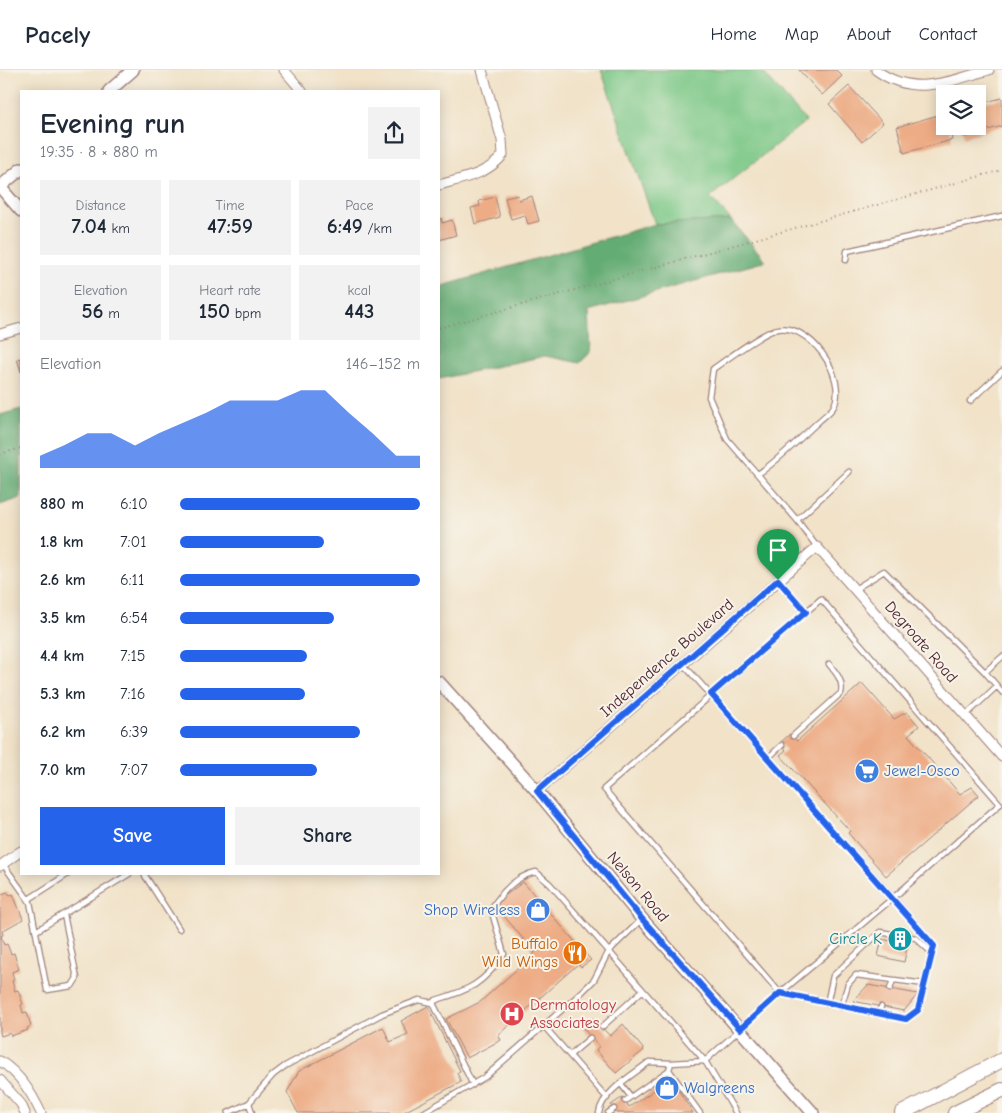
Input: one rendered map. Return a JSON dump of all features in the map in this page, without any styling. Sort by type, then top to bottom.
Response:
[{"type":"main road","points":[[902,1113],[1002,1060]]},
{"type":"main road","points":[[955,1113],[1002,1090]]},
{"type":"street","points":[[110,90],[133,70]]},
{"type":"street","points":[[284,70],[301,90]]},
{"type":"street","points":[[440,185],[482,173],[494,167],[503,155],[502,140],[482,70]]},
{"type":"street","points":[[876,70],[903,84],[922,86],[939,84],[990,70]]},
{"type":"street","points":[[20,170],[0,187],[20,210]]},
{"type":"street","points":[[0,334],[20,328]]},
{"type":"street","name":"Independence Boulevard","points":[[537,791],[817,547]]},
{"type":"street","name":"Degroate Road","points":[[817,547],[1002,757]]},
{"type":"street","name":"Nelson Road","points":[[440,683],[537,791],[642,919],[813,1113]]},
{"type":"street","points":[[1,865],[20,852]]},
{"type":"street","points":[[0,1061],[9,1067],[31,1091],[41,1113]]},
{"type":"street","points":[[0,1080],[21,1104],[25,1113]]},
{"type":"lane","points":[[846,260],[847,252],[1002,216]]},
{"type":"lane","points":[[758,474],[778,460],[834,407],[837,392],[832,369],[816,344],[793,330],[774,330],[713,369],[709,397],[728,438],[758,474],[797,520],[817,547]]},
{"type":"lane","points":[[970,401],[1002,371]]},
{"type":"lane","points":[[797,520],[849,472]]},
{"type":"lane","points":[[855,589],[884,571],[985,672],[1002,692]]},
{"type":"lane","points":[[778,580],[806,612]]},
{"type":"lane","points":[[600,1113],[600,1105],[621,1084],[649,1062],[671,1064],[704,1061],[780,993],[893,898],[1000,804],[822,599],[806,612],[711,694],[604,788],[780,993],[906,1019],[918,1010],[934,946],[893,898],[711,694],[683,664]]},
{"type":"lane","points":[[985,672],[1002,657]]},
{"type":"lane","points":[[793,736],[841,693],[843,687],[841,681],[829,664]]},
{"type":"lane","points":[[966,715],[997,686]]},
{"type":"lane","points":[[768,758],[782,745]]},
{"type":"lane","points":[[1,865],[29,899],[47,990],[72,986],[77,978],[64,915]]},
{"type":"lane","points":[[434,1003],[436,1000],[474,987],[494,968],[504,954],[491,910],[500,894],[524,874],[536,872],[550,884],[704,1061],[736,1113]]},
{"type":"lane","points":[[29,899],[66,875]]},
{"type":"lane","points":[[36,931],[127,875]]},
{"type":"lane","points":[[145,875],[179,928]]},
{"type":"lane","points":[[423,1113],[485,1078],[594,980],[609,951],[642,919]]},
{"type":"lane","points":[[827,1004],[832,976],[880,932],[916,938],[932,953]]},
{"type":"lane","points":[[841,1007],[848,984],[856,975],[925,984]]},
{"type":"lane","points":[[890,989],[893,980]]},
{"type":"lane","points":[[602,1027],[643,990]]},
{"type":"lane","points":[[228,1113],[248,1103],[273,1074],[285,1066],[382,1014],[419,1000],[434,1003]]},
{"type":"lane","points":[[434,1003],[473,1084]]},
{"type":"lane","points":[[877,1014],[881,1006]]},
{"type":"lane","points":[[543,1025],[607,1098]]},
{"type":"lane","points":[[570,1056],[590,1038]]},
{"type":"lane","points":[[625,1101],[669,1070],[671,1064]]},
{"type":"lane","points":[[669,1070],[700,1113]]},
{"type":"lane","points":[[621,1084],[631,1097]]},
{"type":"lane","points":[[248,1103],[252,1113]]},
{"type":"lane","points":[[608,1113],[614,1109]]},
{"type":"path","points":[[440,328],[1002,170]]},
{"type":"path","points":[[0,454],[20,448]]},
{"type":"green space","points":[[601,70],[761,70],[806,121],[710,197],[731,220],[655,224]]},
{"type":"green space","points":[[731,220],[766,261],[589,311],[591,352],[580,363],[545,356],[440,379],[440,287],[655,224]]},
{"type":"green space","points":[[20,409],[20,498],[0,505],[0,415]]},
{"type":"building","points":[[799,70],[836,70],[842,76],[822,95]]},
{"type":"building","points":[[849,86],[883,123],[862,142],[829,104]]},
{"type":"building","points":[[1002,98],[1002,126],[986,131],[986,102]]},
{"type":"building","points":[[936,116],[936,135],[951,135],[952,140],[904,153],[897,127]]},
{"type":"building","points":[[518,195],[519,200],[532,196],[539,221],[528,224],[525,215],[511,219],[505,198]]},
{"type":"building","points":[[495,197],[500,217],[475,224],[471,208],[480,206],[479,201]]},
{"type":"building","points":[[440,218],[442,223],[452,220],[456,235],[440,240]]},
{"type":"building","points":[[20,358],[20,369],[17,359]]},
{"type":"building","name":"Jewel-Osco","points":[[862,683],[894,719],[907,712],[919,726],[908,735],[960,794],[972,787],[979,795],[886,876],[848,833],[850,831],[780,755],[786,750],[780,743],[790,734],[797,741]]},
{"type":"building","points":[[523,882],[591,960],[581,967],[578,964],[498,1035],[501,1040],[467,1058],[446,1019],[480,1002],[535,953],[494,904]]},
{"type":"building","points":[[7,892],[10,895],[13,894],[23,919],[2,931],[3,935],[1,936],[4,945],[7,944],[11,954],[14,953],[19,969],[12,972],[14,980],[12,981],[15,991],[18,990],[23,1004],[21,1005],[23,1013],[27,1012],[31,1026],[27,1028],[28,1030],[11,1036],[10,1033],[1,1036],[0,895]]},
{"type":"building","name":"Circle K","points":[[893,930],[910,934],[904,962],[878,956],[882,939],[890,941]]},
{"type":"building","name":"Circle K","points":[[868,985],[918,994],[904,1011],[853,1001]]},
{"type":"building","points":[[428,1006],[460,1071],[457,1073],[461,1082],[402,1113],[298,1113],[287,1092],[299,1071],[383,1027],[390,1042],[408,1034],[401,1021]]},
{"type":"building","points":[[593,1018],[610,1036],[623,1024],[644,1050],[616,1073],[596,1050],[599,1046],[583,1028]]},
{"type":"building","name":"Walgreens","points":[[671,1079],[693,1113],[616,1113],[611,1105],[623,1097],[629,1107]]},
{"type":"place","name":"Jewel-Osco","points":[[867,771]]},
{"type":"place","name":"Shop Wireless","points":[[538,910]]},
{"type":"place","name":"Circle K","points":[[900,939]]},
{"type":"place","name":"Buffalo Wild Wings","points":[[575,953]]},
{"type":"place","name":"Dermatology Associates","points":[[512,1014]]},
{"type":"place","name":"Walgreens","points":[[667,1088]]},
{"type":"route","points":[[778,580],[806,612],[711,694],[934,946],[918,1010],[906,1019],[780,993],[740,1029],[642,919],[537,791],[778,580]]}]
